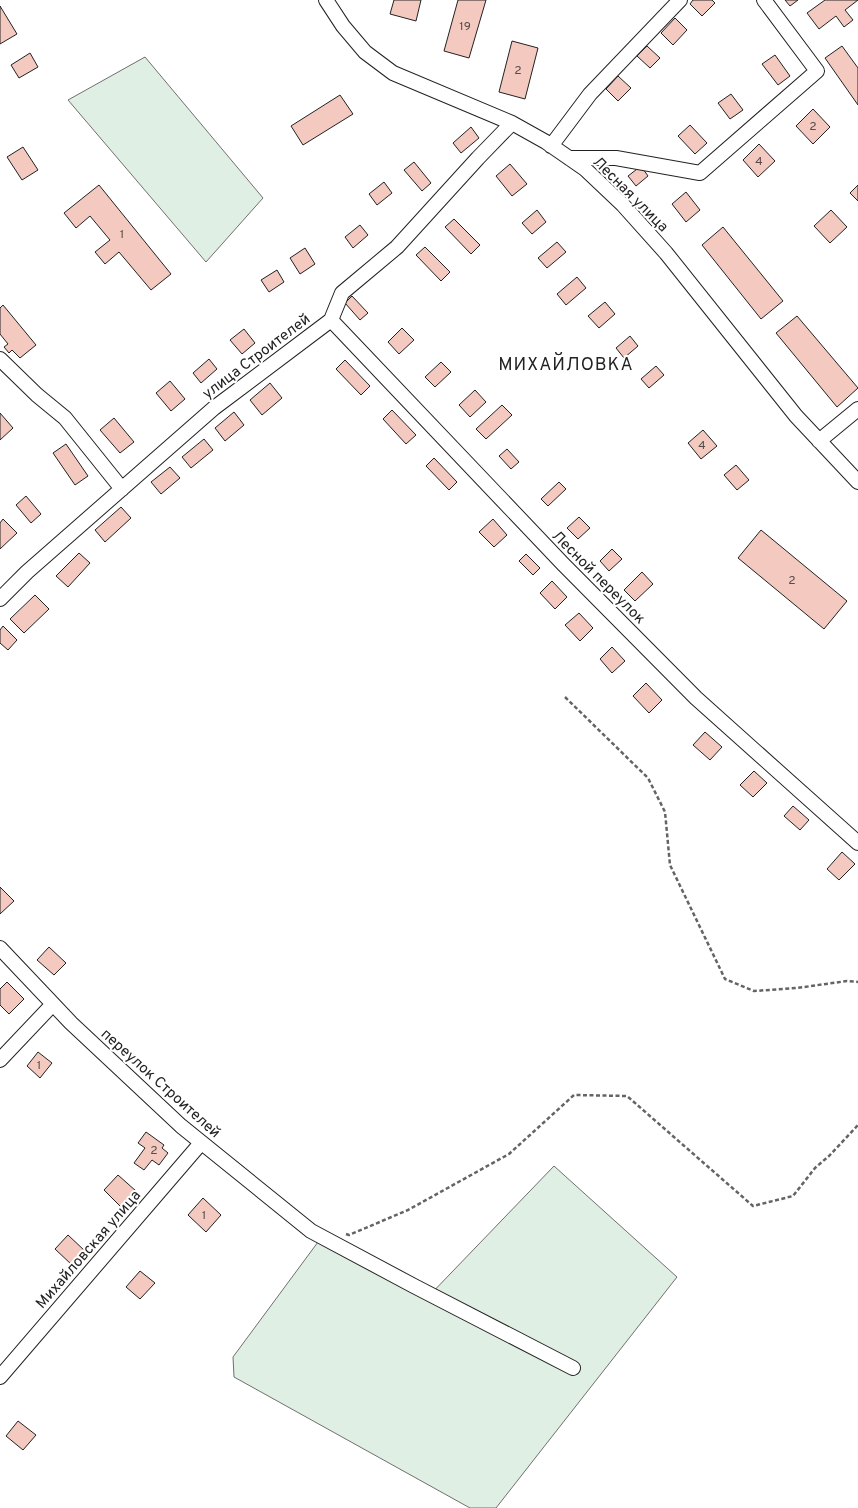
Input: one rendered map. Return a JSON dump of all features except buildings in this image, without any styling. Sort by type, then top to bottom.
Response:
[{"type":"street","name":"Лесная улица","points":[[326,0],[343,26],[365,52],[393,73],[512,123],[585,169],[623,205],[666,253],[796,416],[858,482]]},
{"type":"street","points":[[551,146],[590,94],[680,0]]},
{"type":"street","points":[[568,158],[616,158],[700,173],[817,71],[764,0]]},
{"type":"street","name":"улица Строителей","points":[[0,599],[27,572],[214,408],[331,320],[342,293],[397,247],[512,123]]},
{"type":"street","name":"Лесной переулок","points":[[331,320],[562,564],[696,698],[858,843]]},
{"type":"street","points":[[0,359],[37,395],[65,418],[122,489]]},
{"type":"street","points":[[819,441],[858,409]]},
{"type":"street","name":"переулок Строителей","points":[[0,948],[71,1023],[180,1126],[311,1231],[574,1368]]},
{"type":"street","points":[[0,1060],[53,1004]]},
{"type":"street","name":"Михайловская улица","points":[[0,1377],[201,1143]]},
{"type":"path","points":[[565,697],[648,778],[665,812],[670,865],[725,979],[754,991],[858,982]]},
{"type":"path","points":[[339,1234],[349,1235],[408,1210],[510,1154],[574,1095],[626,1096],[753,1206],[794,1196],[815,1168],[858,1125]]},
{"type":"green space","points":[[145,57],[263,198],[206,262],[68,100]]},
{"type":"green space","points":[[554,1166],[677,1277],[496,1508],[470,1508],[234,1377],[233,1357],[318,1242],[426,1299]]},
{"type":"district","name":"МИХАЙЛОВКА","points":[[566,364]]}]
